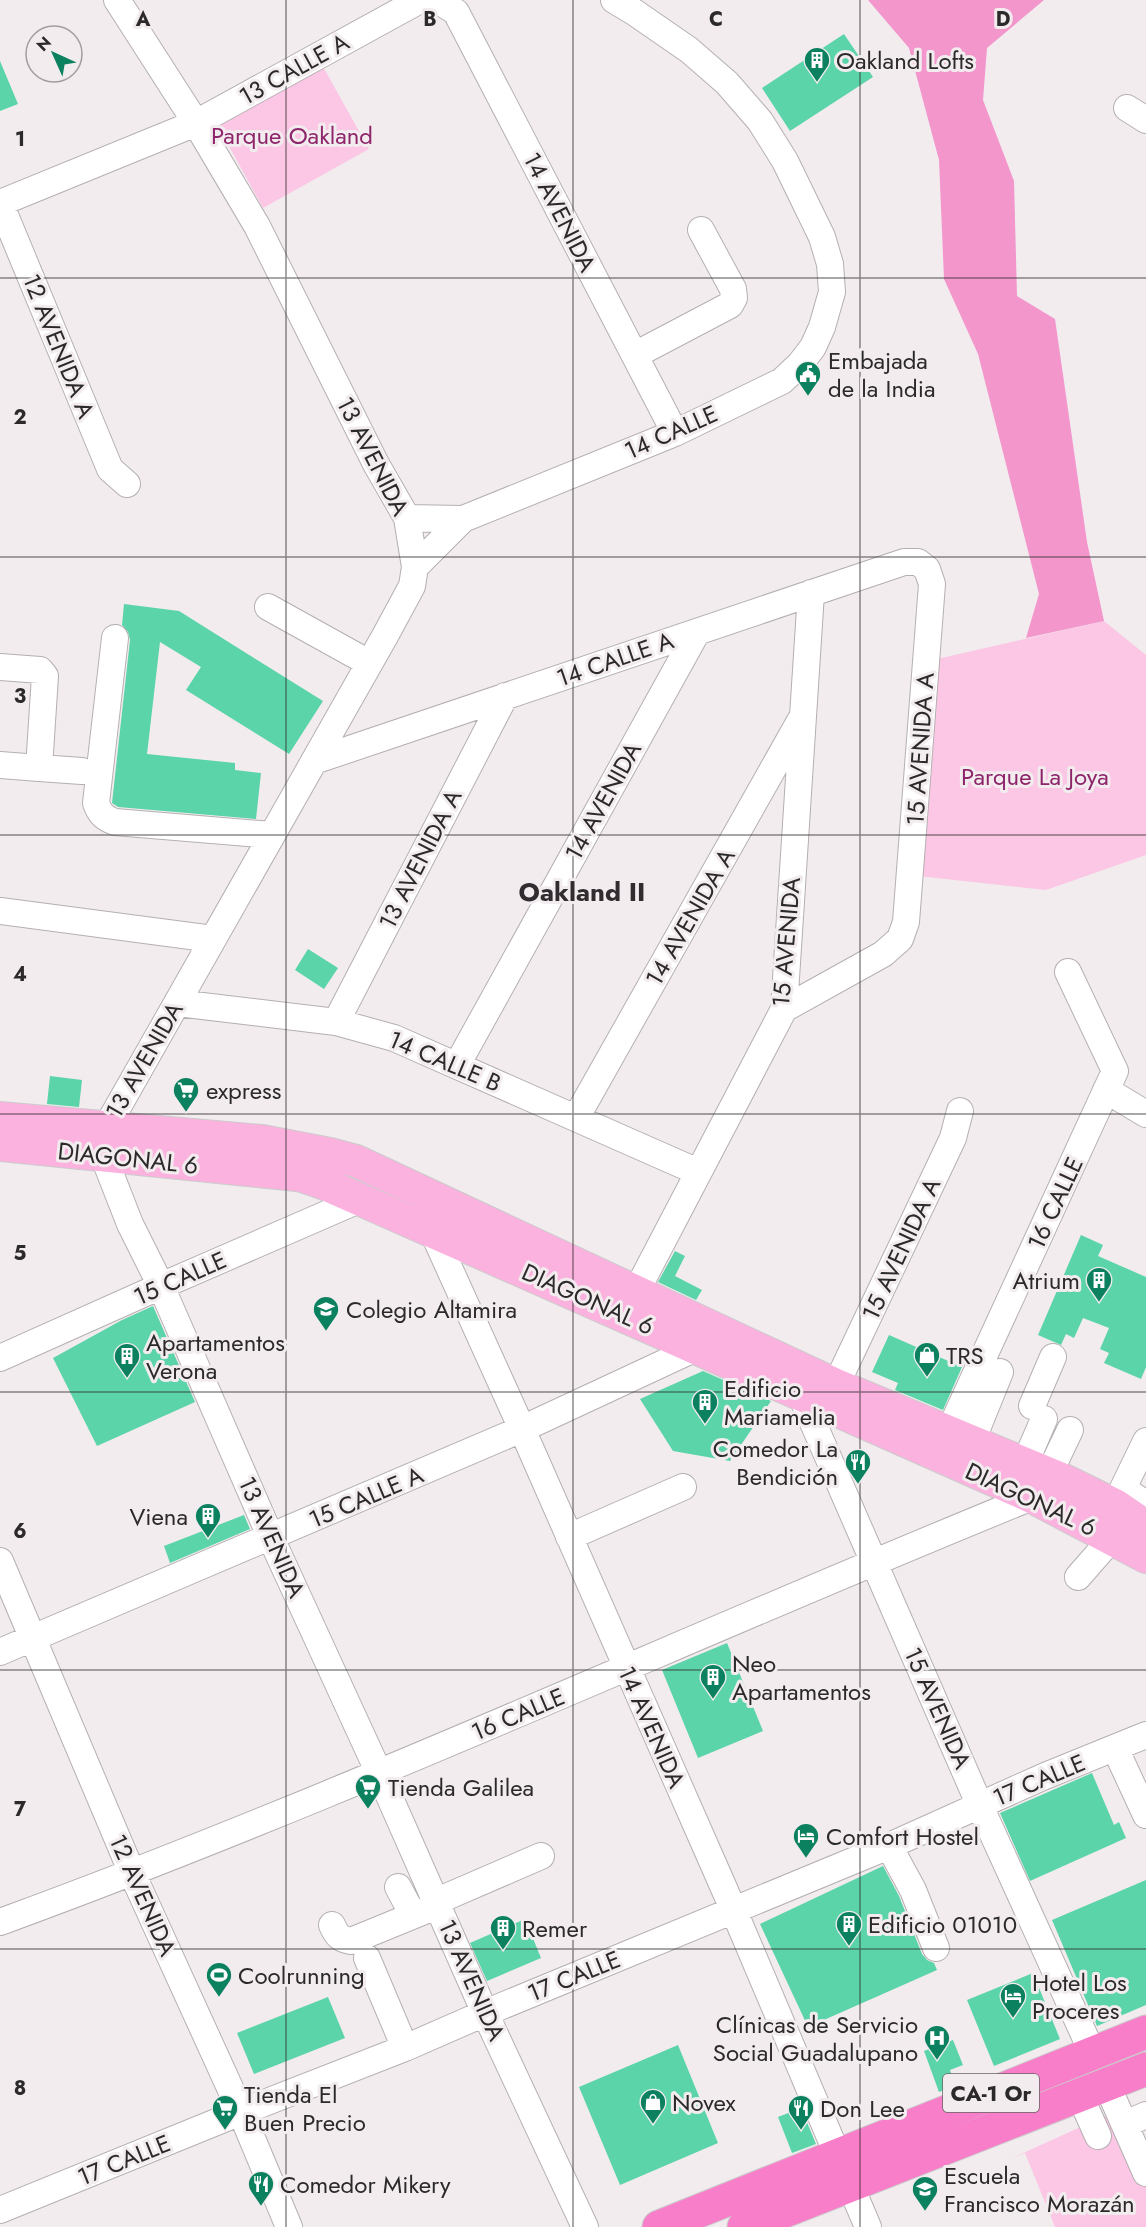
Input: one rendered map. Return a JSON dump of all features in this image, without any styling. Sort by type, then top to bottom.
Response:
[{"type":"highway","name":"CA-1 Or","points":[[659,2227],[1146,2032]]},
{"type":"highway","name":"CA-1 Or","points":[[744,2227],[1146,2069]]},
{"type":"main road","name":"DIAGONAL 6","points":[[0,1118],[105,1141],[303,1176],[432,1230],[801,1395],[1036,1478],[1119,1497],[1145,1516]]},
{"type":"main road","name":"DIAGONAL 6","points":[[0,1145],[105,1141],[262,1141],[356,1161],[836,1385],[960,1437],[1036,1478],[1112,1538],[1146,1557]]},
{"type":"street","name":"13 AVENIDA","points":[[117,0],[196,123],[257,226],[376,464],[407,518],[415,567],[412,586],[177,1003],[105,1141],[130,1224],[161,1286],[271,1538],[438,1903],[485,2013],[585,2227]]},
{"type":"street","name":"13 CALLE A","points":[[0,203],[196,123],[420,0]]},
{"type":"street","name":"14 AVENIDA","points":[[437,0],[456,12],[675,433]]},
{"type":"street","name":"14 CALLE","points":[[415,567],[463,519],[675,433],[782,381],[800,364],[813,347],[822,327],[832,292],[830,264],[822,237],[785,161],[760,121],[727,83],[689,50],[614,0]]},
{"type":"street","name":"12 AVENIDA A","points":[[0,203],[110,469],[127,484]]},
{"type":"street","points":[[634,355],[730,305],[734,298],[733,289],[701,230]]},
{"type":"street","name":"14 CALLE","points":[[407,518],[463,519]]},
{"type":"street","name":"14 CALLE A","points":[[314,761],[904,562],[918,562]]},
{"type":"street","name":"15 AVENIDA A","points":[[784,1009],[883,954],[900,939],[906,922],[932,584],[927,569],[918,562]]},
{"type":"street","name":"15 AVENIDA","points":[[636,1292],[784,1009],[811,593]]},
{"type":"street","points":[[267,607],[369,663]]},
{"type":"street","name":"14 AVENIDA","points":[[457,1065],[697,632]]},
{"type":"street","points":[[115,638],[96,803],[100,813],[106,819],[116,822],[272,835]]},
{"type":"street","points":[[0,667],[40,670],[45,676],[39,768]]},
{"type":"street","name":"13 AVENIDA A","points":[[336,1022],[505,696]]},
{"type":"street","name":"14 AVENIDA A","points":[[576,1118],[804,716]]},
{"type":"street","points":[[0,765],[82,771]]},
{"type":"street","points":[[0,911],[213,939]]},
{"type":"street","points":[[1068,972],[1111,1081],[1146,1114]]},
{"type":"street","name":"14 CALLE B","points":[[177,1003],[336,1022],[394,1038],[698,1172]]},
{"type":"street","name":"16 CALLE","points":[[960,1437],[1111,1081]]},
{"type":"street","name":"15 AVENIDA A","points":[[836,1385],[953,1138],[960,1111]]},
{"type":"street","name":"15 CALLE","points":[[0,1358],[361,1200]]},
{"type":"street","name":"14 AVENIDA","points":[[432,1230],[734,1911],[865,2226]]},
{"type":"street","name":"15 CALLE A","points":[[0,1652],[522,1429],[696,1348]]},
{"type":"street","points":[[1036,1478],[1038,1413],[1053,1357]]},
{"type":"street","points":[[960,1437],[1000,1372]]},
{"type":"street","name":"15 AVENIDA","points":[[801,1395],[980,1806],[1092,2052]]},
{"type":"street","points":[[1036,1478],[1070,1430]]},
{"type":"street","points":[[1119,1497],[1146,1441]]},
{"type":"street","name":"16 CALLE","points":[[0,1922],[132,1873],[379,1773],[626,1668],[872,1562],[1036,1478]]},
{"type":"street","points":[[569,1536],[683,1487]]},
{"type":"street","points":[[1078,1577],[1112,1538]]},
{"type":"street","name":"12 AVENIDA","points":[[0,1561],[132,1873],[242,2112],[289,2227]]},
{"type":"street","name":"17 CALLE","points":[[0,2210],[405,2048],[734,1911],[980,1806],[1042,1768],[1115,1748],[1146,1735]]},
{"type":"street","points":[[1115,1748],[1146,1815]]},
{"type":"street","points":[[889,1845],[913,1890],[936,1948]]},
{"type":"street","points":[[332,1925],[342,1940],[351,1941],[541,1856]]},
{"type":"street","points":[[398,1887],[413,1915]]},
{"type":"street","points":[[367,1958],[405,2048]]},
{"type":"street","points":[[1094,2090],[1136,2119],[1146,2173]]},
{"type":"street","points":[[1094,2090],[1098,2136]]},
{"type":"street","points":[[0,2210],[8,2227]]},
{"type":"green space","name":"Parque Oakland","points":[[321,63],[369,149],[263,208],[215,121]]},
{"type":"green space","name":"Parque La Joya","points":[[1104,621],[1146,655],[1146,855],[1046,890],[918,876],[933,660]]},
{"type":"green space","points":[[1118,2110],[1146,2175],[1146,2227],[1055,2227],[1025,2153],[1010,2159]]},
{"type":"shaded area","points":[[868,0],[1044,0],[987,48],[983,100],[1014,181],[1017,296],[1055,319],[1087,542],[1104,621],[1026,638],[1039,594],[978,354],[944,279],[939,160],[909,48]]},
{"type":"building","name":"Oakland Lofts","points":[[844,34],[873,77],[790,131],[762,88]]},
{"type":"building","points":[[0,61],[18,104],[0,111]]},
{"type":"building","points":[[124,604],[179,611],[323,701],[289,754],[186,690],[201,667],[160,642],[147,754],[235,763],[235,770],[261,773],[256,819],[118,807],[112,803],[130,640],[128,632],[122,625]]},
{"type":"building","points":[[308,949],[338,968],[324,989],[295,970]]},
{"type":"building","points":[[50,1076],[82,1080],[79,1107],[47,1104]]},
{"type":"building","name":"Atrium","points":[[1081,1235],[1103,1245],[1098,1256],[1146,1277],[1146,1367],[1141,1379],[1104,1363],[1109,1353],[1100,1349],[1109,1328],[1083,1318],[1074,1338],[1066,1334],[1061,1345],[1038,1335]]},
{"type":"building","points":[[675,1251],[685,1256],[675,1276],[702,1290],[696,1300],[658,1282]]},
{"type":"building","name":"Apartamentos Verona","points":[[153,1306],[195,1402],[97,1446],[53,1358],[122,1320]]},
{"type":"building","name":"TRS","points":[[889,1335],[962,1367],[943,1410],[895,1390],[898,1383],[872,1372]]},
{"type":"building","name":"Edificio Mariamelia","points":[[703,1371],[771,1401],[730,1461],[673,1451],[640,1399]]},
{"type":"building","name":"Viena","points":[[244,1515],[250,1529],[170,1563],[164,1546]]},
{"type":"building","name":"Neo Apartamentos","points":[[727,1643],[763,1731],[698,1758],[662,1670]]},
{"type":"building","points":[[1092,1773],[1114,1825],[1119,1822],[1126,1838],[1030,1881],[1000,1813]]},
{"type":"building","name":"Edificio 01010","points":[[883,1866],[899,1896],[922,1954],[934,1963],[937,1970],[808,2027],[760,1924]]},
{"type":"building","points":[[1146,1880],[1146,2005],[1097,2026],[1052,1920]]},
{"type":"building","name":"Remer","points":[[525,1919],[541,1958],[487,1981],[470,1943]]},
{"type":"building","name":"Hotel Los Proceres","points":[[1033,1973],[1060,2039],[994,2066],[967,2000]]},
{"type":"building","points":[[328,1997],[345,2038],[254,2074],[237,2033]]},
{"type":"building","name":"Clínicas de Servicio Social Guadalupano","points":[[953,2040],[963,2065],[950,2070],[955,2086],[939,2092],[924,2051]]},
{"type":"building","name":"Novex","points":[[678,2045],[718,2143],[620,2185],[579,2087]]},
{"type":"building","name":"Don Lee","points":[[801,2108],[816,2144],[792,2153],[778,2117]]},
{"type":"place","name":"Oakland Lofts","points":[[817,83]]},
{"type":"place","name":"Embajada de la India","points":[[808,397]]},
{"type":"place","name":"express","points":[[186,1113]]},
{"type":"place","name":"Atrium","points":[[1099,1303]]},
{"type":"place","name":"Colegio Altamira","points":[[326,1332]]},
{"type":"place","name":"TRS","points":[[927,1378]]},
{"type":"place","name":"Apartamentos Verona","points":[[127,1379]]},
{"type":"place","name":"Edificio Mariamelia","points":[[705,1425]]},
{"type":"place","name":"Comedor La Bendición","points":[[858,1485]]},
{"type":"place","name":"Viena","points":[[208,1539]]},
{"type":"place","name":"Neo Apartamentos","points":[[713,1700]]},
{"type":"place","name":"Tienda Galilea","points":[[368,1810]]},
{"type":"place","name":"Comfort Hostel","points":[[806,1859]]},
{"type":"place","name":"Edificio 01010","points":[[849,1947]]},
{"type":"place","name":"Remer","points":[[503,1951]]},
{"type":"place","name":"Coolrunning","points":[[219,1998]]},
{"type":"place","name":"Hotel Los Proceres","points":[[1013,2019]]},
{"type":"place","name":"Clínicas de Servicio Social Guadalupano","points":[[937,2061]]},
{"type":"place","name":"Novex","points":[[653,2125]]},
{"type":"place","name":"Tienda El Buen Precio","points":[[225,2131]]},
{"type":"place","name":"Don Lee","points":[[801,2131]]},
{"type":"place","name":"Comedor Mikery","points":[[261,2207]]},
{"type":"place","name":"Escuela Francisco Morazán","points":[[925,2212]]},
{"type":"district","name":"Oakland II","points":[[582,892]]}]
